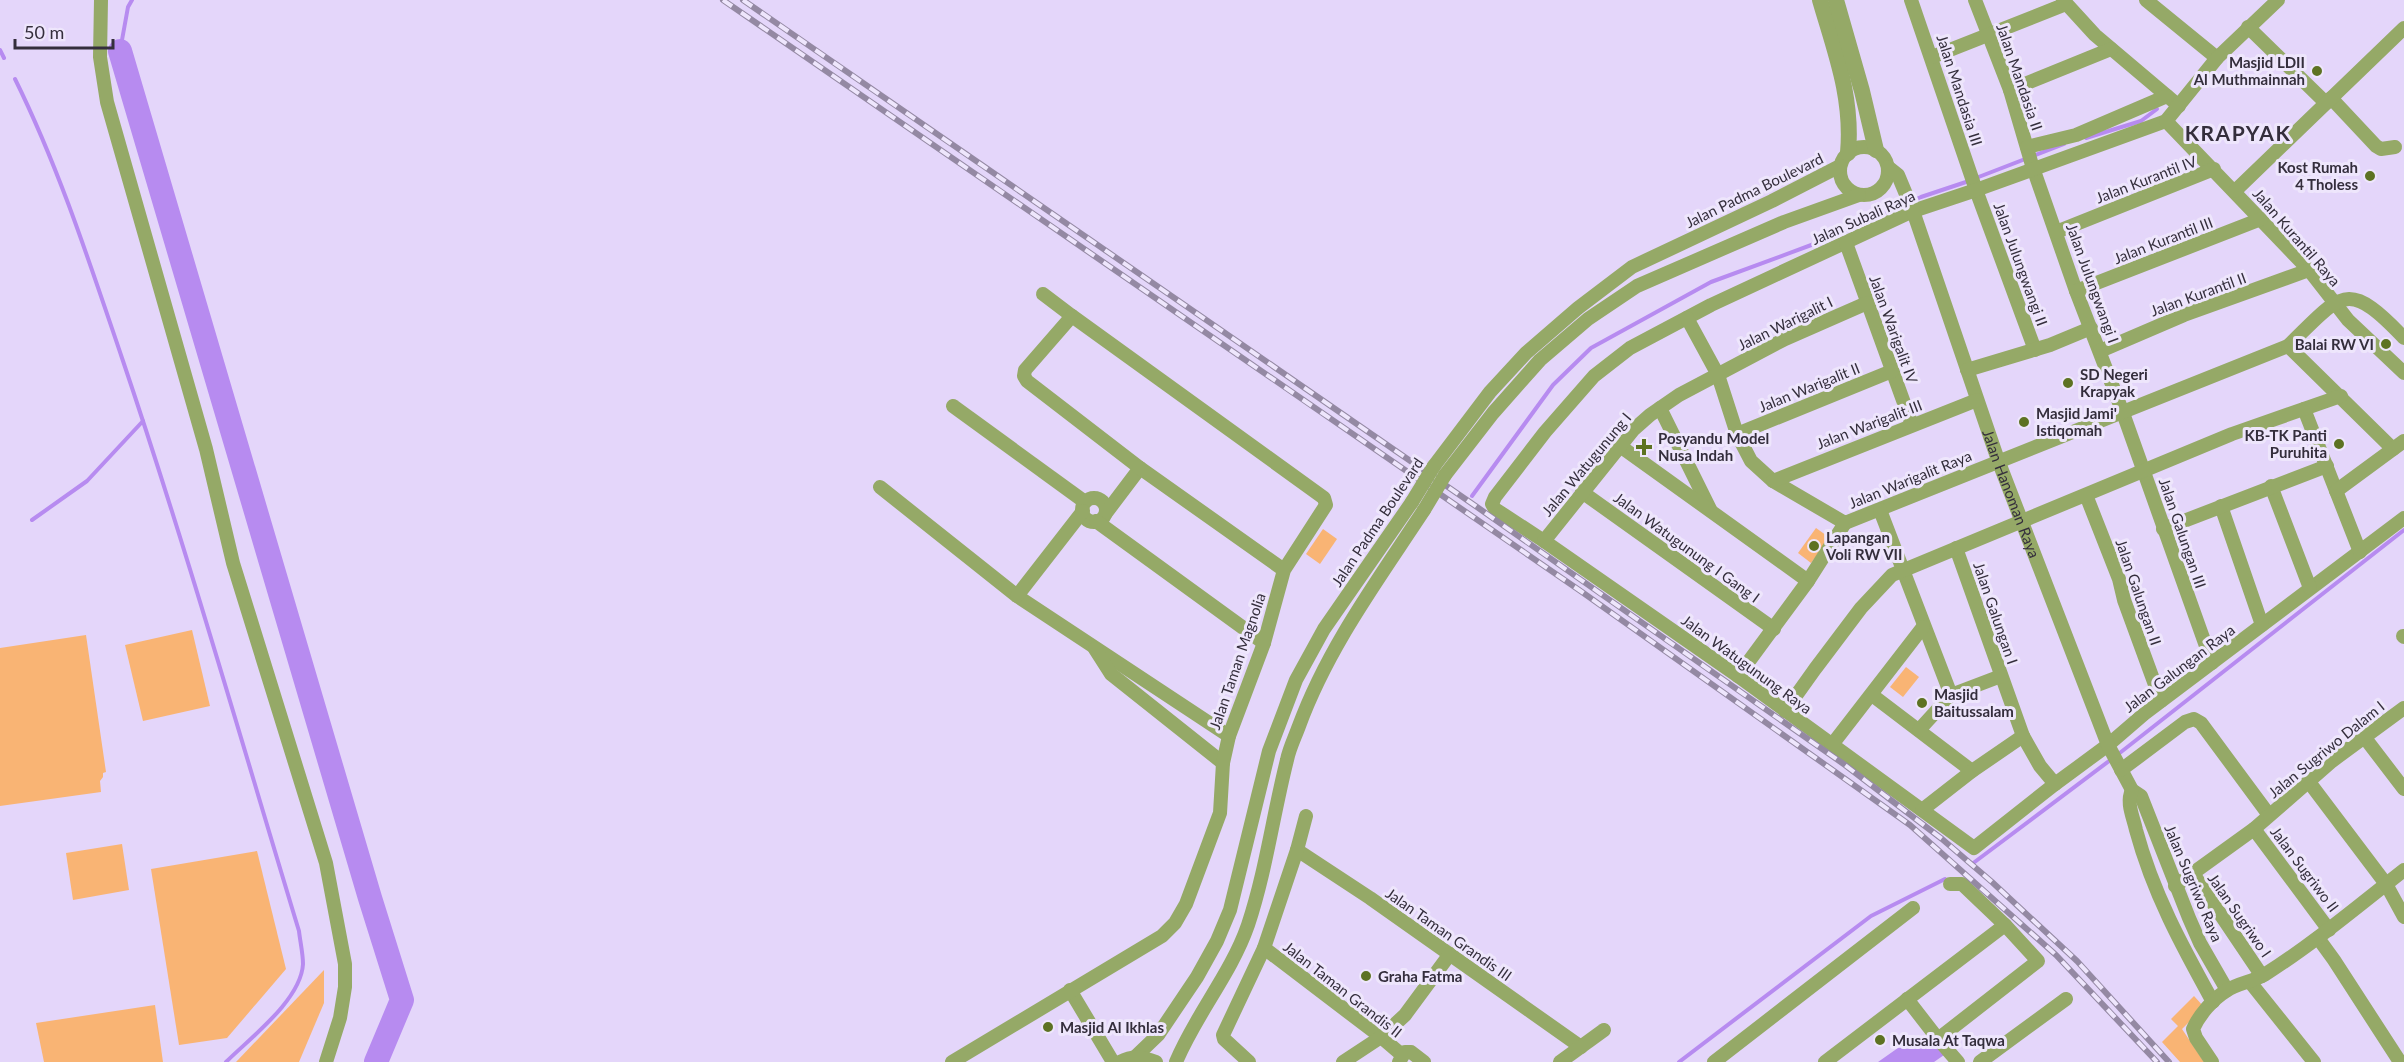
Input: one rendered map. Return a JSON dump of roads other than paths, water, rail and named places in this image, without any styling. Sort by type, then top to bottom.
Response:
[{"type":"street","points":[[101,0],[100,57],[107,102],[206,449],[233,563],[326,863],[345,964],[345,987],[339,1018],[326,1062]]},
{"type":"street","points":[[1820,0],[1846,91],[1850,133],[1841,181],[1852,192],[1859,195],[1867,195],[1893,183],[1908,200]]},
{"type":"street","points":[[1836,0],[1876,150]]},
{"type":"street","name":"Jalan Mandasia III","points":[[1911,0],[1973,181]]},
{"type":"street","name":"Jalan Mandasia II","points":[[1975,0],[2010,90],[2030,158]]},
{"type":"street","points":[[2146,0],[2211,54]]},
{"type":"street","name":"Jalan Subali Raya","points":[[1495,509],[1492,504],[1495,497],[1545,432],[1594,376],[1630,348],[1687,318],[1846,243],[1908,200],[1973,181],[2030,158],[2166,121],[2172,101],[2211,54],[2248,27],[2278,0]]},
{"type":"street","points":[[1932,57],[2065,2],[2111,49],[2172,101]]},
{"type":"street","points":[[2248,27],[2376,146],[2381,149],[2401,148]]},
{"type":"street","points":[[2235,190],[2404,28]]},
{"type":"street","points":[[2010,90],[2111,49]]},
{"type":"street","points":[[2030,158],[2076,135],[2172,101]]},
{"type":"street","name":"Jalan Kurantil Raya","points":[[2166,121],[2235,190],[2308,270],[2333,303],[2404,374]]},
{"type":"street","points":[[1844,159],[1862,147],[1876,150],[1888,167],[1888,174],[1882,188]]},
{"type":"street","name":"Jalan Julungwangi I","points":[[2030,158],[2076,291],[2123,413]]},
{"type":"street","name":"Jalan Padma Boulevard","points":[[1176,1062],[1224,976],[1248,926],[1265,866],[1287,760],[1311,694],[1341,636],[1424,510],[1439,471],[1490,392],[1526,353],[1578,308],[1632,267],[1772,201],[1844,159]]},
{"type":"street","name":"Jalan Hanoman Raya","points":[[1888,167],[1898,175],[1908,200],[1998,460],[2109,747],[2121,770]]},
{"type":"street","name":"Jalan Kurantil IV","points":[[2056,232],[2214,169]]},
{"type":"street","name":"Jalan Julungwangi II","points":[[1973,181],[2035,350]]},
{"type":"street","name":"Jalan Padma Boulevard","points":[[1135,1057],[1158,1035],[1197,977],[1217,941],[1230,910],[1269,751],[1296,680],[1324,629],[1412,502],[1540,360],[1588,320],[1637,286],[1784,222],[1859,195]]},
{"type":"street","points":[[1772,201],[1784,222]]},
{"type":"street","name":"Jalan Kurantil III","points":[[2076,291],[2260,219]]},
{"type":"street","name":"Jalan Warigalit IV","points":[[1846,243],[1912,425]]},
{"type":"street","name":"Jalan Kurantil II","points":[[2100,351],[2184,315],[2308,270]]},
{"type":"street","points":[[1043,294],[1072,316],[1025,370],[1024,376],[1027,381],[1140,468],[1284,570]]},
{"type":"street","points":[[2333,303],[2349,298],[2360,300],[2382,315],[2404,338]]},
{"type":"street","name":"Jalan Warigalit I","points":[[1718,375],[1785,339],[1867,303]]},
{"type":"street","name":"Jalan Warigalit Raya","points":[[1687,318],[1718,375],[1737,434],[1751,461],[1773,481],[1845,523],[2288,346],[2333,303]]},
{"type":"street","name":"Jalan Taman Magnolia","points":[[952,1062],[1162,936],[1175,923],[1186,904],[1220,813],[1223,763],[1229,736],[1264,643],[1284,570],[1326,506],[1324,498],[1072,316]]},
{"type":"street","points":[[1967,370],[2072,338],[2091,328]]},
{"type":"street","points":[[2288,346],[2341,396],[2399,445],[2336,491]]},
{"type":"street","name":"Jalan Warigalit II","points":[[1737,434],[1893,370]]},
{"type":"street","name":"Jalan Watugunung I","points":[[1544,541],[1633,430],[1679,395],[1718,375]]},
{"type":"street","points":[[1785,711],[1861,608],[1889,577],[2232,434],[2341,396]]},
{"type":"street","name":"Jalan Warigalit III","points":[[1773,481],[1977,400]]},
{"type":"street","points":[[953,406],[1084,507],[1087,519],[1101,517],[1140,468]]},
{"type":"street","points":[[1660,408],[1711,511]]},
{"type":"street","points":[[2304,409],[2360,552]]},
{"type":"street","name":"Jalan Galungan III","points":[[2123,413],[2212,663]]},
{"type":"street","points":[[1620,446],[1808,581]]},
{"type":"street","points":[[2163,529],[2326,466]]},
{"type":"street","points":[[2271,486],[2310,588]]},
{"type":"street","points":[[880,487],[1017,596],[1229,736]]},
{"type":"street","name":"Jalan Watugunung I Gang I","points":[[1582,492],[1774,628]]},
{"type":"street","name":"Jalan Galungan II","points":[[2086,495],[2120,579],[2124,600],[2161,701]]},
{"type":"street","points":[[1017,596],[1089,499],[1098,498],[1105,504],[1101,517]]},
{"type":"street","points":[[2221,506],[2262,625]]},
{"type":"street","name":"Jalan Watugunung Raya","points":[[1495,509],[1738,676],[1970,847],[1977,848]]},
{"type":"street","points":[[1880,510],[1951,695]]},
{"type":"street","points":[[1101,517],[1264,643]]},
{"type":"street","name":"Jalan Galungan Raya","points":[[1977,848],[2055,784],[2109,747],[2161,701],[2404,518]]},
{"type":"street","points":[[1738,676],[1808,581],[1845,523]]},
{"type":"street","name":"Jalan Galungan I","points":[[1956,548],[2023,736],[2040,766],[2055,784]]},
{"type":"street","points":[[1831,746],[1923,627]]},
{"type":"street","points":[[1094,647],[1112,674],[1223,763]]},
{"type":"street","points":[[1920,730],[1951,695],[2001,676]]},
{"type":"street","points":[[1872,695],[1972,771]]},
{"type":"street","name":"Jalan Sugriwo Dalam I","points":[[2175,886],[2254,829],[2308,782],[2404,708]]},
{"type":"street","name":"Jalan Sugriwo Dalam I","points":[[2121,770],[2185,723],[2194,719],[2201,723],[2270,815]]},
{"type":"street","points":[[1922,810],[1972,771],[2023,736]]},
{"type":"street","points":[[2365,738],[2404,789]]},
{"type":"street","name":"Jalan Sugriwo Raya","points":[[2121,770],[2132,790],[2141,796],[2175,886],[2200,943],[2227,990]]},
{"type":"street","points":[[2308,782],[2386,884],[2404,917]]},
{"type":"street","name":"Jalan Sugriwo Raya","points":[[2132,790],[2129,802],[2142,852],[2163,910],[2213,1002]]},
{"type":"street","points":[[1249,1062],[1224,1039],[1223,1035],[1264,948],[1306,816]]},
{"type":"street","name":"Jalan Sugriwo II","points":[[2254,829],[2323,934],[2334,960],[2400,1062]]},
{"type":"street","name":"Jalan Taman Grandis III","points":[[1297,850],[1581,1047]]},
{"type":"street","points":[[2212,1062],[2196,1038],[2193,1029],[2213,1002],[2227,990],[2256,979],[2323,934],[2404,870]]},
{"type":"street","name":"Jalan Sugriwo I","points":[[2192,872],[2256,979],[2314,1062]]},
{"type":"street","points":[[1938,1039],[2038,961],[2005,925],[1962,884],[1950,884]]},
{"type":"street","points":[[1714,1062],[1913,908]]},
{"type":"street","points":[[2173,927],[2189,918]]},
{"type":"street","points":[[1825,1062],[2005,925]]},
{"type":"street","points":[[2186,953],[2200,943]]},
{"type":"street","name":"Jalan Taman Grandis II","points":[[1264,948],[1381,1037],[1400,1059],[1405,1052],[1411,1052],[1424,1062]]},
{"type":"street","points":[[1343,1062],[1381,1037],[1405,1015],[1450,954]]},
{"type":"street","points":[[1070,990],[1113,1062]]},
{"type":"street","points":[[1907,999],[1958,1062]]},
{"type":"street","points":[[1980,1062],[2067,999]]},
{"type":"street","points":[[1560,1062],[1604,1030]]},
{"type":"street","points":[[1120,1062],[1135,1057],[1156,1062]]},
{"type":"waterway","points":[[120,51],[128,7],[132,0]]},
{"type":"waterway","points":[[0,50],[4,58]]},
{"type":"waterway","points":[[120,51],[402,1000],[376,1062]]},
{"type":"waterway","points":[[15,79],[60,182],[146,429],[299,931],[303,964],[294,991],[273,1017],[226,1062]]},
{"type":"waterway","points":[[2086,138],[2141,121],[2157,109]]},
{"type":"waterway","points":[[1976,178],[2064,144]]},
{"type":"waterway","points":[[1472,496],[1553,385],[1591,348],[1711,282],[1814,244],[1921,197],[1969,181]]},
{"type":"waterway","points":[[32,520],[87,481],[143,421]]},
{"type":"waterway","points":[[1972,864],[2121,752],[2404,530]]},
{"type":"waterway","points":[[1679,1062],[1871,916],[1945,879]]},
{"type":"railway","points":[[723,0],[1582,592],[1910,825],[2056,955],[2157,1062]]},
{"type":"railway","points":[[743,0],[1477,507],[1845,765],[1942,839],[1992,882],[2077,961],[2169,1062]]},
{"type":"place","name":"Masjid LDII Al Muthmainnah","points":[[2317,71]]},
{"type":"place","name":"Kost Rumah 4 Tholess","points":[[2370,176]]},
{"type":"place","name":"Balai RW VI","points":[[2386,344]]},
{"type":"place","name":"SD Negeri Krapyak","points":[[2068,383]]},
{"type":"place","name":"Masjid Jami' Istiqomah","points":[[2024,422]]},
{"type":"place","name":"KB-TK Panti Puruhita","points":[[2339,444]]},
{"type":"place","name":"Posyandu Model Nusa Indah","points":[[1644,447]]},
{"type":"place","name":"Lapangan Voli RW VII","points":[[1814,546]]},
{"type":"place","name":"Masjid Baitussalam","points":[[1922,703]]},
{"type":"place","name":"Graha Fatma","points":[[1366,976]]},
{"type":"place","name":"Masjid Al Ikhlas","points":[[1048,1027]]},
{"type":"place","name":"Musala At Taqwa","points":[[1880,1040]]},
{"type":"district","name":"KRAPYAK","points":[[2238,132]]}]
